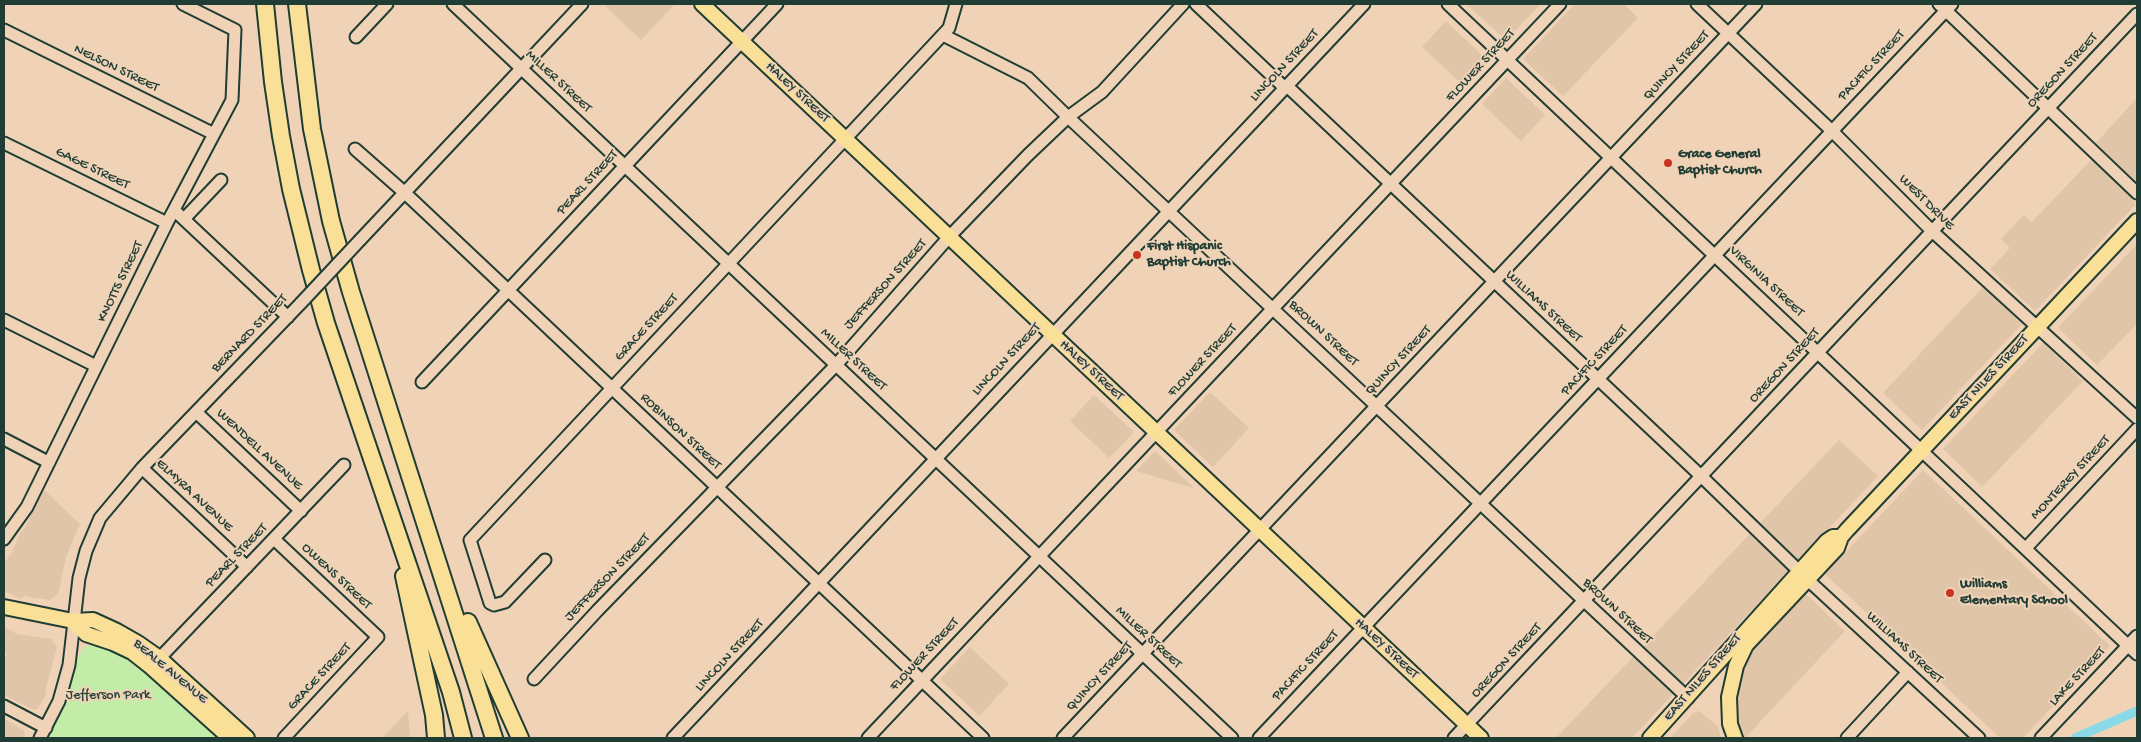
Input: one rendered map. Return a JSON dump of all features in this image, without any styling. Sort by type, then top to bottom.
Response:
[{"type":"highway","points":[[265,4],[281,136],[304,243],[326,322],[448,683],[463,738]]},
{"type":"highway","points":[[297,4],[312,129],[331,221],[351,292],[431,536],[494,738]]},
{"type":"highway","points":[[388,506],[434,715],[436,738]]},
{"type":"highway","points":[[431,536],[520,738]]},
{"type":"main road","name":"HALEY STREET","points":[[702,4],[1481,738]]},
{"type":"main road","name":"EAST NILES STREET","points":[[1650,738],[1688,698],[1742,634],[1837,548],[1842,537],[2137,221]]},
{"type":"main road","name":"EAST NILES STREET","points":[[1735,738],[1730,724],[1729,697],[1734,673],[1742,652],[1804,576]]},
{"type":"main road","points":[[4,607],[73,621]]},
{"type":"main road","name":"BEALE AVENUE","points":[[73,621],[86,634],[112,642],[155,662],[247,738]]},
{"type":"main road","name":"BEALE AVENUE","points":[[155,662],[230,738]]},
{"type":"street","name":"KNOTTS STREET","points":[[4,539],[26,507],[174,210],[232,100],[235,30],[183,4]]},
{"type":"street","points":[[356,37],[388,4]]},
{"type":"street","name":"MILLER STREET","points":[[453,4],[1232,738]]},
{"type":"street","name":"BERNARD STREET","points":[[43,733],[59,700],[69,665],[79,578],[90,540],[100,518],[142,468],[288,317],[582,4]]},
{"type":"street","name":"PEARL STREET","points":[[422,382],[777,4]]},
{"type":"street","name":"GRACE STREET","points":[[545,560],[505,602],[494,605],[490,603],[470,540],[943,35],[949,28],[956,4]]},
{"type":"street","name":"JEFFERSON STREET","points":[[534,679],[836,365],[949,237],[1028,155],[1068,117],[1102,92],[1183,4]]},
{"type":"street","name":"WILLIAMS STREET","points":[[1196,4],[1391,184],[1701,476],[1804,576],[1979,738]]},
{"type":"street","name":"LINCOLN STREET","points":[[672,738],[1364,4]]},
{"type":"street","name":"VIRGINIA STREET","points":[[1448,4],[2137,654]]},
{"type":"street","name":"FLOWER STREET","points":[[868,738],[1560,4]]},
{"type":"street","name":"WEST DRIVE","points":[[1697,4],[1832,131],[1932,231],[2036,328],[2137,418]]},
{"type":"street","name":"QUINCY STREET","points":[[1063,738],[1756,4]]},
{"type":"street","points":[[1945,6],[2137,193]]},
{"type":"street","name":"PACIFIC STREET","points":[[1259,738],[1832,131],[1945,6]]},
{"type":"street","name":"OREGON STREET","points":[[1454,738],[2137,14]]},
{"type":"street","name":"NELSON STREET","points":[[4,30],[214,134]]},
{"type":"street","name":"BROWN STREET","points":[[943,35],[1028,78],[1688,698]]},
{"type":"street","name":"GAGE STREET","points":[[4,143],[168,223]]},
{"type":"street","name":"ROBINSON STREET","points":[[355,149],[405,193],[983,738]]},
{"type":"street","points":[[184,220],[221,180]]},
{"type":"street","points":[[174,210],[288,317]]},
{"type":"street","points":[[4,320],[96,366]]},
{"type":"street","name":"WENDELL AVENUE","points":[[196,412],[301,510]]},
{"type":"street","name":"MONTEREY STREET","points":[[2026,548],[2137,429]]},
{"type":"street","points":[[4,439],[48,462]]},
{"type":"street","name":"PEARL STREET","points":[[155,662],[344,465]]},
{"type":"street","name":"ELMYRA AVENUE","points":[[142,468],[247,567]]},
{"type":"street","name":"OWENS STREET","points":[[274,539],[378,637]]},
{"type":"street","name":"LAKE STREET","points":[[2041,738],[2137,636]]},
{"type":"street","name":"GRACE STREET","points":[[284,738],[378,637]]},
{"type":"street","points":[[1847,738],[1908,672]]},
{"type":"street","points":[[4,706],[43,733]]},
{"type":"shaded area","points":[[605,4],[675,4],[641,40]]},
{"type":"shaded area","points":[[1466,4],[1541,4],[1506,40]]},
{"type":"shaded area","points":[[1575,4],[1624,4],[1638,18],[1563,96],[1523,59]]},
{"type":"shaded area","points":[[1446,21],[1487,60],[1463,85],[1422,47]]},
{"type":"shaded area","points":[[1506,78],[1545,115],[1521,141],[1482,104]]},
{"type":"shaded area","points":[[2137,98],[2137,183],[2094,145]]},
{"type":"shaded area","points":[[2092,159],[2134,199],[2135,205],[2035,311],[1990,269],[2010,248],[2001,239],[2024,215],[2032,222]]},
{"type":"shaded area","points":[[2137,244],[2137,324],[2097,365],[2058,328]]},
{"type":"shaded area","points":[[1983,287],[2022,324],[1922,430],[1883,393]]},
{"type":"shaded area","points":[[2043,343],[2083,381],[1982,487],[1943,449]]},
{"type":"shaded area","points":[[1210,392],[1249,428],[1213,467],[1174,430]]},
{"type":"shaded area","points":[[1094,395],[1134,432],[1109,458],[1070,421]]},
{"type":"shaded area","points":[[1839,440],[1878,476],[1632,738],[1556,738]]},
{"type":"shaded area","points":[[1155,451],[1168,463],[1194,488],[1136,471]]},
{"type":"shaded area","name":"Williams Elementary School","points":[[1923,470],[2110,646],[2023,738],[2000,738],[1825,574]]},
{"type":"shaded area","points":[[44,490],[80,524],[66,557],[58,594],[50,600],[24,596],[21,599],[4,591],[4,563],[11,554]]},
{"type":"shaded area","points":[[1806,594],[1845,631],[1745,738],[1742,738],[1734,718],[1739,677],[1746,659],[1759,641]]},
{"type":"shaded area","points":[[4,627],[17,634],[51,639],[57,647],[45,692],[47,693],[37,709],[32,709],[4,695],[4,661],[7,654],[4,651]]},
{"type":"shaded area","points":[[970,647],[1009,684],[979,716],[940,679]]},
{"type":"shaded area","points":[[408,711],[410,738],[382,738]]},
{"type":"shaded area","points":[[1698,711],[1718,727],[1721,738],[1670,738],[1693,713]]},
{"type":"shaded area","points":[[4,719],[24,730],[25,738],[4,738]]},
{"type":"green space","name":"Jefferson Park","points":[[95,645],[128,658],[161,680],[222,738],[47,738],[78,657],[85,646]]},
{"type":"waterway","points":[[2075,738],[2137,711]]},
{"type":"place","name":"Grace General Baptist Church","points":[[1668,163]]},
{"type":"place","name":"First Hispanic Baptist Church","points":[[1137,255]]},
{"type":"place","name":"Williams Elementary School","points":[[1950,593]]}]
